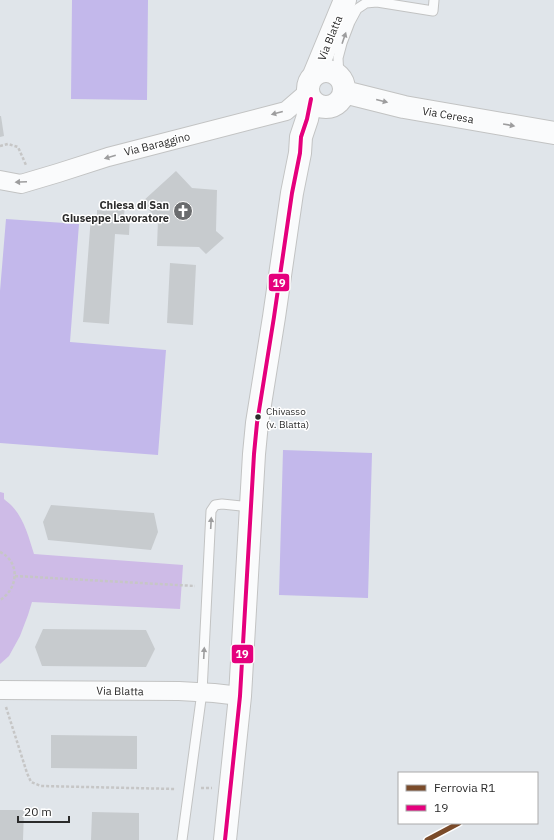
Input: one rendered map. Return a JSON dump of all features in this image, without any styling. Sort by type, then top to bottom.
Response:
[{"type":"street","name":"Via Blatta","points":[[225,840],[240,696],[257,422],[292,193],[300,154],[301,138],[307,119],[311,89],[345,0]]},
{"type":"street","points":[[324,71],[335,73],[339,91],[328,107],[323,107],[314,103],[311,89],[319,72],[324,71]]},
{"type":"street","name":"Via Baraggino","points":[[0,180],[21,184],[108,157],[286,111],[311,89]]},
{"type":"street","name":"Via Blatta","points":[[300,154],[319,118],[339,91]]},
{"type":"street","name":"Via Ceresa","points":[[339,91],[404,107],[554,133]]},
{"type":"street","name":"Via Blatta","points":[[0,690],[202,692],[240,696]]},
{"type":"lane","points":[[385,0],[394,4]]},
{"type":"lane","points":[[339,91],[338,58],[350,22],[357,9],[366,3],[376,2],[432,11],[434,0]]},
{"type":"lane","points":[[182,840],[202,692],[211,511],[215,505],[222,504],[251,507]]},
{"type":"path","points":[[0,552],[10,559],[14,568],[15,576],[13,586],[8,594],[0,600]]},
{"type":"path","points":[[15,576],[207,586]]},
{"type":"path","points":[[0,690],[27,774],[31,782],[41,786],[159,789],[214,788]]},
{"type":"shaded area","points":[[72,0],[148,0],[147,100],[71,99]]},
{"type":"shaded area","points":[[6,219],[79,224],[70,342],[166,350],[158,455],[0,443],[0,291]]},
{"type":"shaded area","points":[[283,450],[372,453],[368,598],[279,595]]},
{"type":"shaded area","points":[[0,492],[4,493],[4,499],[16,510],[26,528],[34,554],[183,565],[180,609],[32,602],[20,636],[9,656],[0,664]]},
{"type":"building","points":[[0,116],[4,136],[0,137]]},
{"type":"building","name":"Chiesa di San Giuseppe Lavoratore","points":[[176,171],[192,188],[217,190],[216,231],[224,238],[206,254],[199,247],[157,246],[158,220],[142,202]]},
{"type":"building","points":[[107,206],[125,207],[124,215],[130,215],[129,235],[115,234],[109,324],[83,322],[91,216],[97,216],[97,210],[106,211]]},
{"type":"building","points":[[170,263],[196,265],[193,325],[167,323]]},
{"type":"building","points":[[51,505],[154,513],[158,532],[151,550],[48,540],[43,522]]},
{"type":"building","points":[[43,629],[146,630],[155,649],[146,667],[42,666],[35,647]]},
{"type":"building","points":[[51,735],[137,736],[137,769],[51,768]]},
{"type":"building","points":[[0,810],[24,810],[23,840],[0,840]]},
{"type":"building","points":[[92,812],[139,813],[139,840],[91,840]]},
{"type":"rail line","name":"R1","points":[[427,840],[457,824]]},
{"type":"transit line","name":"19","points":[[225,840],[240,696],[257,423],[292,193],[300,153],[301,137],[307,119],[311,99]]},
{"type":"place","name":"Chiesa di San Giuseppe Lavoratore","points":[[183,211]]},
{"type":"place","name":"Chivasso (v. Blatta)","points":[[258,417]]}]
